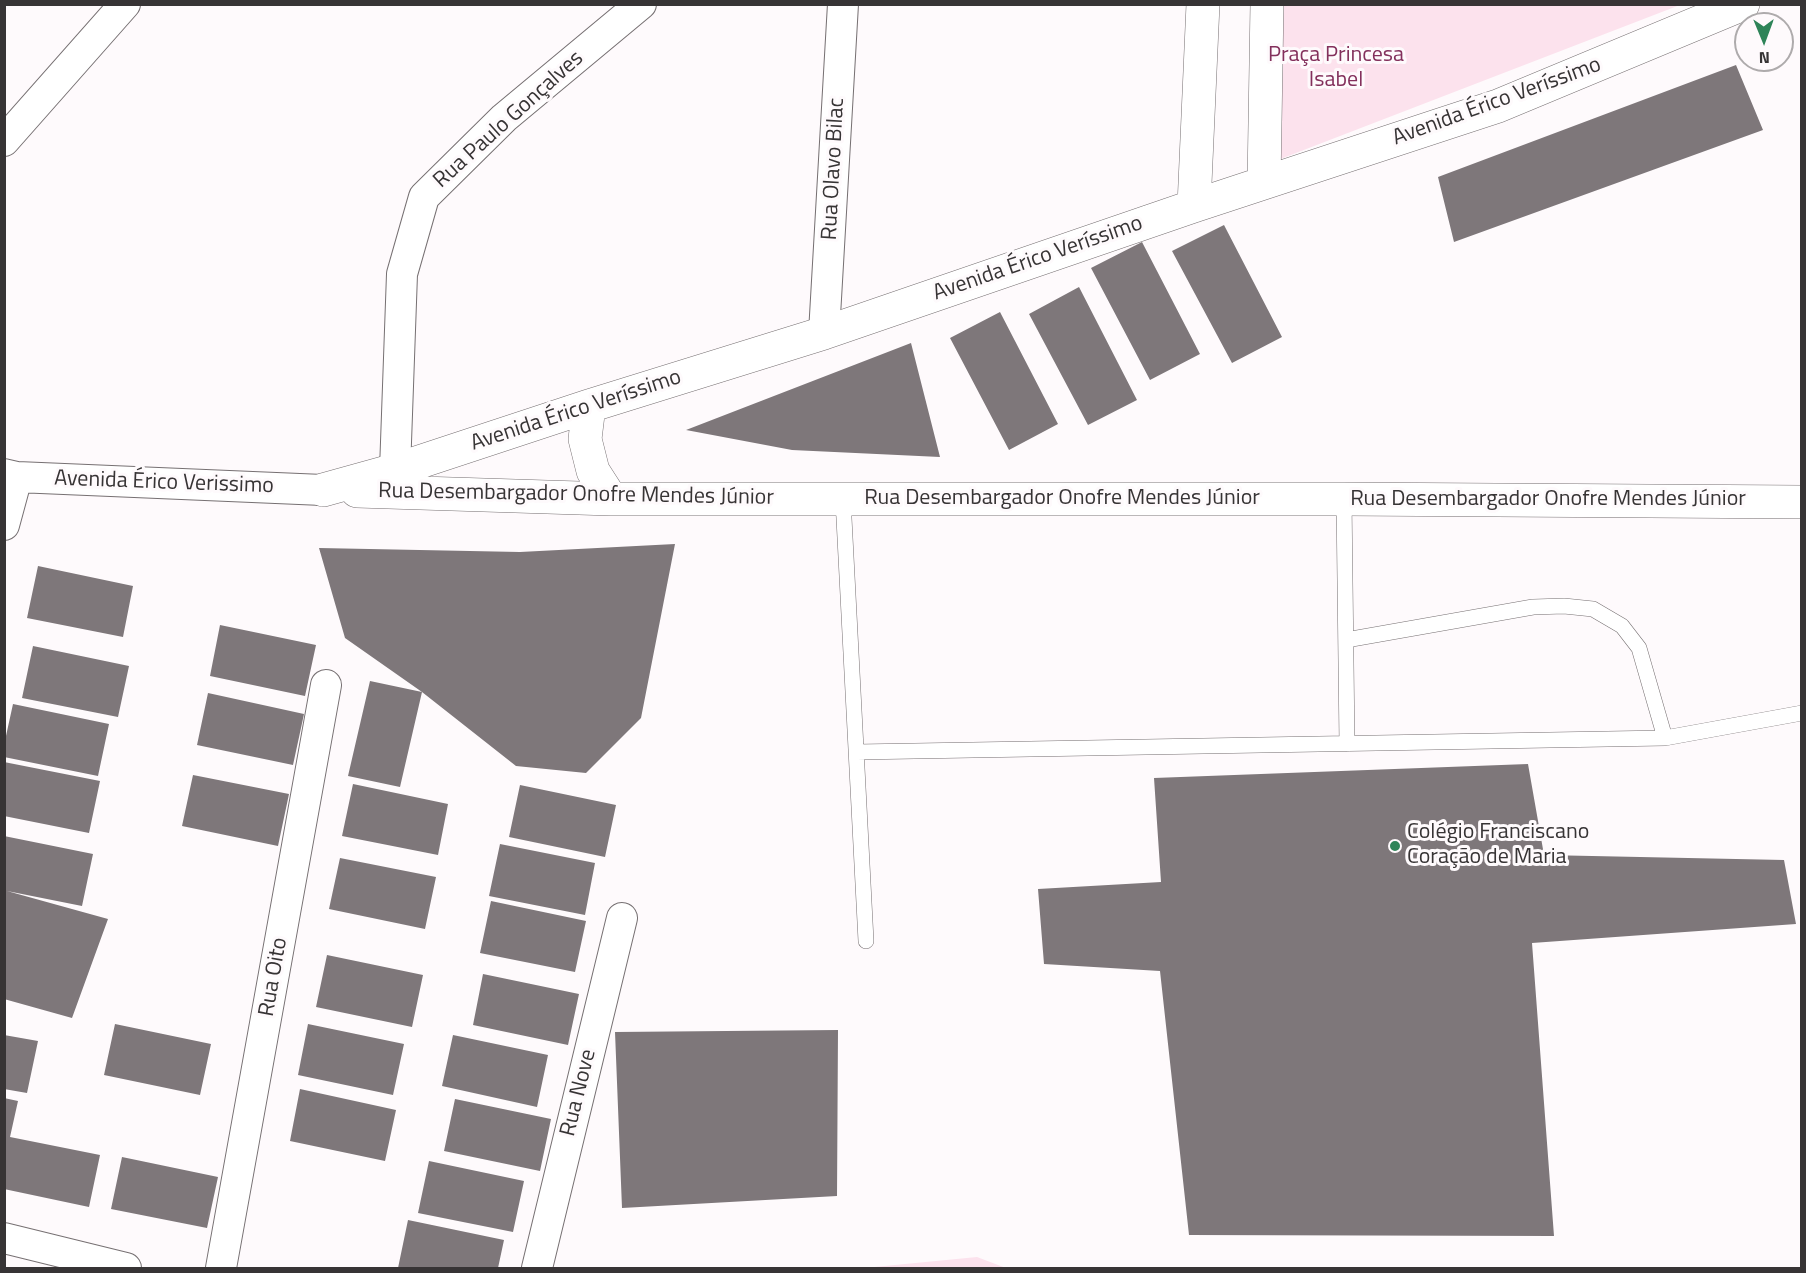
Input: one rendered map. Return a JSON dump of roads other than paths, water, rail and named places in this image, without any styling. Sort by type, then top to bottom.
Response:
[{"type":"street","points":[[5,139],[124,4]]},
{"type":"street","name":"Rua Paulo Gonçalves","points":[[395,470],[402,274],[424,197],[504,118],[641,4]]},
{"type":"street","name":"Rua Olavo Bilac","points":[[824,333],[843,4]]},
{"type":"street","points":[[1194,206],[1203,4]]},
{"type":"street","points":[[1264,183],[1267,4]]},
{"type":"street","name":"Avenida Érico Veríssimo","points":[[323,490],[395,470],[589,406],[824,333],[1194,206],[1498,106],[1743,4]]},
{"type":"street","points":[[589,406],[585,438],[593,471],[611,499]]},
{"type":"street","points":[[4,525],[11,475]]},
{"type":"street","name":"Avenida Érico Verissimo","points":[[11,475],[323,490]]},
{"type":"street","name":"Rua Desembargador Onofre Mendes Júnior","points":[[323,490],[611,499],[1344,499],[1802,502]]},
{"type":"street","name":"Rua Oito","points":[[221,1269],[326,685]]},
{"type":"street","name":"Rua Nove","points":[[537,1269],[622,918]]},
{"type":"street","points":[[4,1238],[126,1269]]},
{"type":"lane","points":[[843,499],[866,941]]},
{"type":"lane","points":[[1344,499],[1347,744]]},
{"type":"lane","points":[[1346,640],[1533,607],[1564,606],[1593,609],[1622,626],[1639,648],[1665,738]]},
{"type":"lane","points":[[857,752],[1665,738],[1802,713]]},
{"type":"place","name":"Colégio Franciscano Coração de Maria","points":[[1395,846]]},
{"type":"park label","name":"Praça Princesa Isabel","points":[[1336,68]]}]
